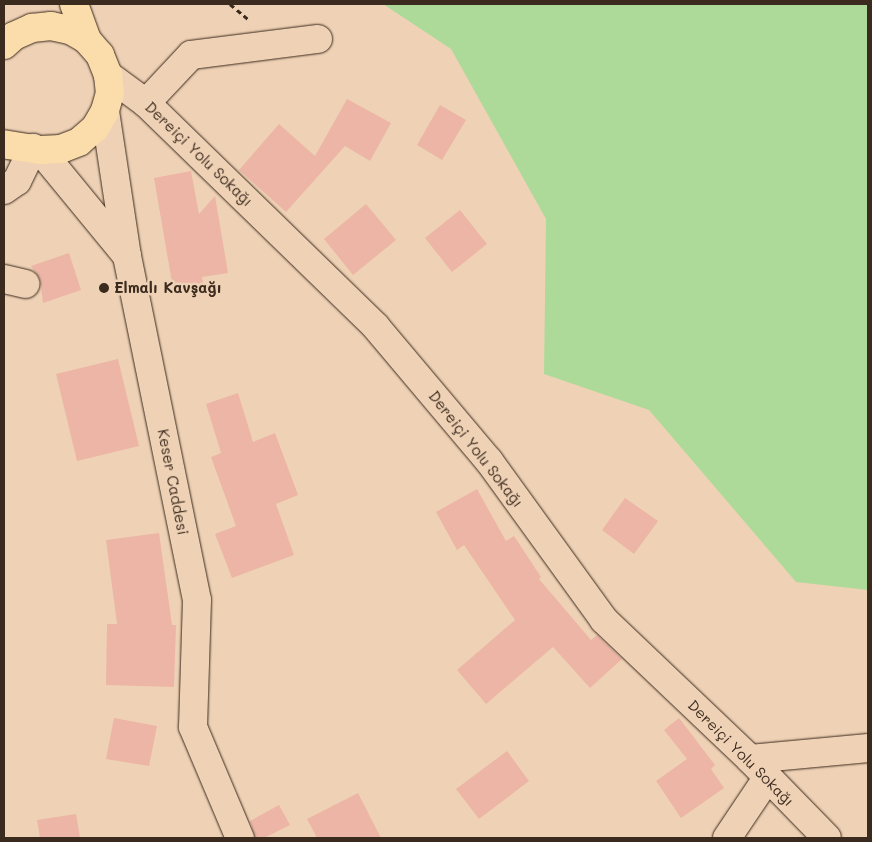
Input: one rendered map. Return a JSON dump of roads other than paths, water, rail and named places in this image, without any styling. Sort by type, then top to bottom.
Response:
[{"type":"highway","points":[[74,4],[87,40]]},
{"type":"highway","points":[[4,45],[14,36],[32,28],[51,26],[70,30],[87,40],[100,55],[108,75],[110,93],[105,111],[95,128],[80,142],[61,149],[20,144]]},
{"type":"street","points":[[146,103],[191,55],[318,39]]},
{"type":"street","name":"Dereiçi Yolu Sokağı","points":[[108,75],[146,103],[376,327],[489,461],[604,620],[759,768],[827,838]]},
{"type":"street","points":[[105,111],[127,256]]},
{"type":"street","points":[[4,190],[17,181],[20,144]]},
{"type":"street","name":"Keser Caddesi","points":[[20,144],[127,256],[197,600],[193,727],[240,838]]},
{"type":"street","points":[[727,838],[759,768],[868,748]]},
{"type":"place","name":"Elmalı Kavşağı","points":[[104,288]]}]
